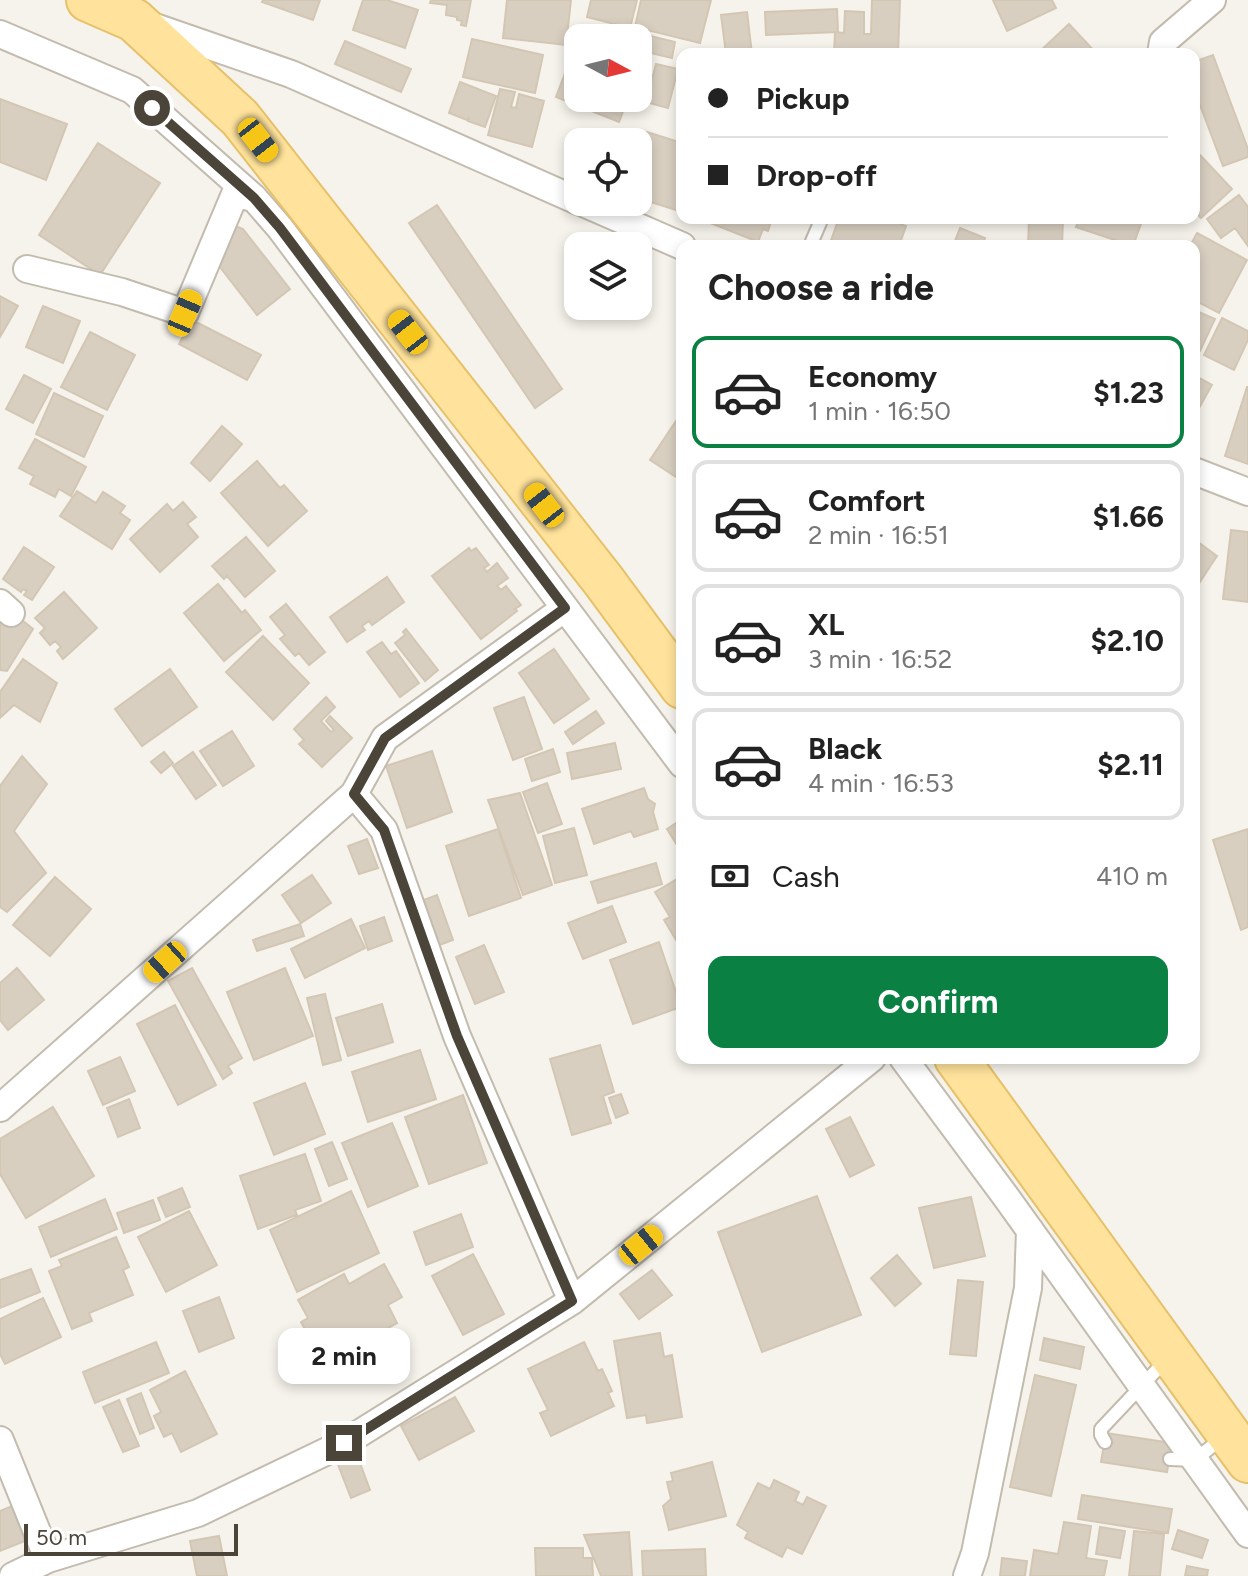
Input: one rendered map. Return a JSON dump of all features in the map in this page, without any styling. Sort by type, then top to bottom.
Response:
[{"type":"main road","points":[[88,0],[134,20],[240,118],[295,218],[593,567],[676,679]]},
{"type":"main road","points":[[960,1064],[1241,1446]]},
{"type":"street","points":[[1162,48],[1163,42],[1212,0]]},
{"type":"street","points":[[134,20],[291,74],[564,194]]},
{"type":"street","points":[[0,34],[132,90],[254,198]]},
{"type":"street","points":[[27,269],[122,292],[185,313],[235,194],[254,198],[295,218],[565,608],[676,756]]},
{"type":"street","points":[[614,216],[676,243]]},
{"type":"street","points":[[1200,473],[1248,492]]},
{"type":"street","points":[[0,1108],[354,794],[385,738],[565,608]]},
{"type":"street","points":[[354,794],[384,830],[457,1036],[572,1301]]},
{"type":"street","points":[[13,1576],[48,1559],[198,1513],[344,1443],[572,1301],[865,1064]]},
{"type":"street","points":[[907,1064],[1142,1387],[1182,1460],[1248,1534]]},
{"type":"street","points":[[1006,1197],[1040,1173]]},
{"type":"street","points":[[967,1576],[975,1553],[1028,1288],[1030,1230]]},
{"type":"street","points":[[0,1440],[48,1559]]},
{"type":"lane","points":[[1105,1442],[1101,1429],[1171,1354]]},
{"type":"lane","points":[[1182,1460],[1241,1446]]},
{"type":"building","points":[[263,0],[320,0],[313,20]]},
{"type":"building","points":[[363,0],[387,0],[418,10],[405,48],[353,30]]},
{"type":"building","points":[[431,0],[471,0],[466,26],[461,25],[462,21],[457,17],[446,15],[447,5],[430,3]]},
{"type":"building","points":[[507,0],[571,0],[568,24],[564,24],[564,45],[503,38]]},
{"type":"building","points":[[591,0],[637,0],[631,24],[614,24],[587,17]]},
{"type":"building","points":[[641,0],[711,0],[700,43],[652,31],[652,24],[636,24]]},
{"type":"building","points":[[872,0],[900,0],[898,48],[834,48],[835,32],[844,33],[845,11],[864,12],[864,34],[871,34]]},
{"type":"building","points":[[993,0],[1052,0],[1056,8],[1007,31]]},
{"type":"building","points":[[837,9],[838,32],[766,35],[765,12]]},
{"type":"building","points":[[747,12],[751,48],[725,48],[721,15]]},
{"type":"building","points":[[1069,24],[1091,48],[1043,48]]},
{"type":"building","points":[[652,36],[675,42],[672,58],[652,53]]},
{"type":"building","points":[[472,39],[543,55],[535,93],[463,77]]},
{"type":"building","points":[[345,41],[411,69],[401,92],[335,64]]},
{"type":"building","points":[[1213,55],[1248,149],[1248,157],[1223,166],[1200,105],[1200,60]]},
{"type":"building","points":[[656,64],[676,69],[668,108],[652,104],[652,79]]},
{"type":"building","points":[[564,76],[564,100],[556,97]]},
{"type":"building","points":[[460,82],[496,96],[485,127],[468,121],[469,117],[467,120],[449,113]]},
{"type":"building","points":[[500,89],[515,92],[511,107],[516,108],[519,94],[544,101],[532,147],[488,135]]},
{"type":"building","points":[[0,99],[67,124],[46,180],[0,162]]},
{"type":"building","points":[[594,112],[623,112],[619,122]]},
{"type":"building","points":[[652,134],[676,141],[676,210],[652,202]]},
{"type":"building","points":[[98,143],[160,183],[100,275],[39,235]]},
{"type":"building","points":[[1200,155],[1232,189],[1200,217]]},
{"type":"building","points":[[1239,195],[1248,207],[1248,246],[1235,228],[1221,238],[1207,219]]},
{"type":"building","points":[[437,205],[562,389],[535,408],[409,223]]},
{"type":"building","points":[[713,224],[770,224],[768,231],[763,229],[759,240]]},
{"type":"building","points":[[837,224],[906,226],[901,240],[831,240]]},
{"type":"building","points":[[1029,224],[1063,224],[1062,240],[1028,240]]},
{"type":"building","points":[[1077,224],[1141,224],[1135,240],[1115,240],[1076,227]]},
{"type":"building","points":[[960,228],[985,238],[984,240],[955,240]]},
{"type":"building","points":[[233,229],[243,229],[290,289],[257,315],[216,262]]},
{"type":"building","points":[[1197,233],[1247,260],[1219,313],[1200,303],[1200,240],[1193,240]]},
{"type":"building","points":[[0,296],[18,306],[0,337]]},
{"type":"building","points":[[43,306],[80,321],[63,363],[26,347]]},
{"type":"building","points":[[1200,313],[1215,319],[1200,351]]},
{"type":"building","points":[[1222,318],[1248,331],[1248,340],[1234,370],[1204,355]]},
{"type":"building","points":[[192,320],[261,355],[247,380],[179,344]]},
{"type":"building","points":[[90,332],[135,355],[107,410],[61,387]]},
{"type":"building","points":[[24,375],[51,389],[33,423],[6,409]]},
{"type":"building","points":[[1200,378],[1212,385],[1200,406]]},
{"type":"building","points":[[1248,387],[1248,464],[1225,456]]},
{"type":"building","points":[[54,393],[103,416],[84,457],[36,434]]},
{"type":"building","points":[[676,421],[676,477],[650,460]]},
{"type":"building","points":[[222,426],[242,444],[210,481],[191,463]]},
{"type":"building","points":[[35,439],[86,467],[71,496],[59,489],[55,497],[30,484],[34,476],[19,468]]},
{"type":"building","points":[[257,461],[280,488],[284,485],[307,511],[268,546],[221,493]]},
{"type":"building","points":[[77,491],[96,503],[103,492],[125,506],[120,513],[130,520],[112,549],[60,516]]},
{"type":"building","points":[[183,502],[196,517],[187,524],[198,537],[160,572],[130,539],[167,504],[173,511]]},
{"type":"building","points":[[1231,530],[1248,532],[1248,602],[1223,599]]},
{"type":"building","points":[[246,537],[275,571],[245,597],[227,576],[224,579],[212,566]]},
{"type":"building","points":[[1200,543],[1217,556],[1200,582]]},
{"type":"building","points":[[24,547],[54,567],[32,600],[24,595],[27,591],[23,589],[21,592],[3,579]]},
{"type":"building","points":[[469,548],[471,551],[476,548],[489,565],[484,568],[487,572],[497,563],[508,578],[497,586],[501,590],[506,586],[521,605],[481,639],[432,576]]},
{"type":"building","points":[[387,577],[404,602],[372,625],[369,621],[362,626],[365,630],[347,642],[330,617]]},
{"type":"building","points":[[218,584],[261,630],[224,661],[184,613]]},
{"type":"building","points":[[64,592],[97,628],[63,659],[57,651],[61,647],[55,641],[50,645],[40,633],[45,628],[35,618]]},
{"type":"building","points":[[0,602],[33,629],[7,671],[0,670]]},
{"type":"building","points":[[286,604],[325,652],[309,665],[299,653],[295,656],[280,639],[285,635],[270,617]]},
{"type":"building","points":[[406,629],[438,670],[425,681],[395,643],[405,635],[403,632]]},
{"type":"building","points":[[263,636],[309,683],[273,720],[226,672]]},
{"type":"building","points":[[382,642],[391,654],[396,651],[419,683],[400,697],[367,652]]},
{"type":"building","points":[[554,649],[589,699],[554,723],[519,673]]},
{"type":"building","points":[[23,659],[57,683],[40,722],[14,705],[0,718],[0,692]]},
{"type":"building","points":[[170,669],[197,707],[142,746],[115,709]]},
{"type":"building","points":[[326,697],[335,707],[321,721],[331,732],[334,730],[326,721],[330,716],[352,738],[322,767],[299,744],[304,740],[294,729]]},
{"type":"building","points":[[524,697],[542,749],[513,760],[494,708]]},
{"type":"building","points":[[596,711],[604,723],[573,744],[565,732]]},
{"type":"building","points":[[232,731],[254,766],[223,786],[200,751]]},
{"type":"building","points":[[615,743],[621,769],[572,779],[567,753]]},
{"type":"building","points":[[553,749],[560,772],[532,781],[525,759]]},
{"type":"building","points":[[432,751],[452,812],[407,828],[386,766]]},
{"type":"building","points":[[164,752],[173,763],[161,773],[151,762]]},
{"type":"building","points":[[193,752],[216,785],[196,799],[173,766]]},
{"type":"building","points":[[22,756],[47,784],[14,831],[46,873],[7,912],[0,907],[0,786]]},
{"type":"building","points":[[547,783],[562,824],[538,833],[523,792]]},
{"type":"building","points":[[644,788],[648,799],[655,804],[653,812],[658,829],[634,837],[631,831],[594,844],[582,809]]},
{"type":"building","points":[[520,793],[552,885],[523,895],[488,800]]},
{"type":"building","points":[[676,823],[676,843],[667,829]]},
{"type":"building","points":[[574,828],[587,875],[555,883],[543,836]]},
{"type":"building","points":[[498,829],[521,898],[469,916],[446,846]]},
{"type":"building","points":[[1248,829],[1248,927],[1241,930],[1213,840]]},
{"type":"building","points":[[367,839],[378,868],[359,874],[348,846]]},
{"type":"building","points":[[656,863],[662,884],[598,903],[591,882]]},
{"type":"building","points":[[312,875],[331,903],[301,923],[282,895]]},
{"type":"building","points":[[55,877],[91,909],[50,956],[13,925]]},
{"type":"building","points":[[676,880],[676,940],[664,920],[670,917],[655,892]]},
{"type":"building","points":[[437,895],[453,940],[437,946],[421,901]]},
{"type":"building","points":[[612,906],[626,942],[583,959],[568,923]]},
{"type":"building","points":[[384,917],[392,941],[368,950],[360,926]]},
{"type":"building","points":[[351,919],[365,948],[305,978],[291,949]]},
{"type":"building","points":[[300,924],[304,936],[257,951],[253,940]]},
{"type":"building","points":[[659,942],[676,992],[676,1009],[633,1024],[610,960]]},
{"type":"building","points":[[484,945],[504,992],[475,1004],[456,957]]},
{"type":"building","points":[[17,968],[44,1000],[8,1030],[0,1020],[0,983]]},
{"type":"building","points":[[192,968],[242,1058],[228,1066],[232,1073],[223,1079],[168,981]]},
{"type":"building","points":[[285,968],[313,1036],[254,1060],[227,992]]},
{"type":"building","points":[[325,994],[341,1060],[323,1065],[307,998]]},
{"type":"building","points":[[382,1004],[393,1042],[348,1056],[336,1018]]},
{"type":"building","points":[[175,1005],[216,1085],[178,1105],[137,1024]]},
{"type":"building","points":[[600,1045],[614,1092],[603,1096],[611,1123],[572,1135],[550,1059]]},
{"type":"building","points":[[420,1050],[436,1099],[368,1122],[352,1072]]},
{"type":"building","points":[[120,1057],[135,1091],[103,1105],[88,1071]]},
{"type":"building","points":[[305,1083],[325,1134],[274,1155],[254,1103]]},
{"type":"building","points":[[621,1094],[628,1113],[616,1118],[609,1098]]},
{"type":"building","points":[[463,1095],[487,1163],[429,1184],[405,1117]]},
{"type":"building","points":[[129,1099],[140,1128],[118,1137],[107,1108]]},
{"type":"building","points":[[53,1107],[94,1176],[26,1218],[0,1174],[0,1139]]},
{"type":"building","points":[[850,1117],[874,1165],[850,1177],[826,1129]]},
{"type":"building","points":[[392,1123],[418,1186],[368,1207],[342,1143]]},
{"type":"building","points":[[332,1142],[347,1179],[329,1186],[315,1149]]},
{"type":"building","points":[[305,1154],[321,1201],[295,1210],[297,1215],[258,1229],[240,1176]]},
{"type":"building","points":[[182,1188],[190,1207],[166,1217],[158,1198]]},
{"type":"building","points":[[351,1191],[379,1253],[297,1292],[270,1230]]},
{"type":"building","points":[[817,1196],[861,1315],[762,1352],[718,1232]]},
{"type":"building","points":[[971,1197],[985,1256],[934,1268],[919,1208]]},
{"type":"building","points":[[105,1199],[117,1229],[51,1257],[39,1227]]},
{"type":"building","points":[[153,1200],[160,1220],[124,1233],[117,1213]]},
{"type":"building","points":[[189,1211],[217,1265],[166,1292],[138,1237]]},
{"type":"building","points":[[461,1214],[473,1247],[426,1265],[414,1232]]},
{"type":"building","points":[[116,1237],[129,1267],[123,1270],[133,1295],[89,1313],[92,1321],[72,1329],[49,1271],[62,1266],[59,1260]]},
{"type":"building","points":[[473,1254],[504,1314],[463,1335],[432,1276]]},
{"type":"building","points":[[897,1255],[921,1284],[895,1306],[871,1278]]},
{"type":"building","points":[[384,1264],[402,1297],[388,1305],[397,1323],[361,1343],[355,1333],[319,1353],[301,1322],[308,1318],[298,1300],[344,1274],[349,1284]]},
{"type":"building","points":[[31,1269],[40,1292],[0,1308],[0,1280]]},
{"type":"building","points":[[652,1270],[672,1295],[639,1319],[620,1294]]},
{"type":"building","points":[[958,1280],[983,1282],[976,1356],[950,1354]]},
{"type":"building","points":[[219,1297],[234,1338],[199,1352],[183,1311]]},
{"type":"building","points":[[43,1298],[61,1337],[5,1364],[0,1354],[0,1319]]},
{"type":"building","points":[[660,1333],[664,1357],[672,1355],[682,1417],[647,1423],[646,1415],[627,1418],[614,1341]]},
{"type":"building","points":[[1044,1338],[1084,1347],[1080,1369],[1040,1360]]},
{"type":"building","points":[[156,1342],[169,1373],[95,1403],[83,1372]]},
{"type":"building","points":[[584,1342],[598,1371],[602,1369],[612,1391],[608,1393],[614,1406],[551,1436],[540,1413],[548,1410],[528,1369]]},
{"type":"building","points":[[185,1371],[217,1434],[181,1452],[172,1433],[164,1437],[154,1416],[161,1412],[150,1390]]},
{"type":"building","points":[[1035,1375],[1076,1385],[1051,1496],[1010,1487]]},
{"type":"building","points":[[141,1393],[154,1428],[140,1434],[127,1399]]},
{"type":"building","points":[[455,1397],[474,1431],[419,1460],[401,1426]]},
{"type":"building","points":[[119,1400],[139,1446],[123,1452],[103,1407]]},
{"type":"building","points":[[1106,1433],[1172,1443],[1167,1472],[1101,1462]]},
{"type":"building","points":[[357,1455],[370,1490],[351,1498],[337,1462]]},
{"type":"building","points":[[712,1462],[726,1516],[669,1530],[663,1506],[671,1499],[667,1482],[673,1481],[671,1473]]},
{"type":"building","points":[[774,1480],[799,1492],[795,1501],[803,1505],[807,1497],[826,1506],[802,1554],[787,1547],[782,1557],[745,1538],[748,1532],[737,1525],[758,1483],[770,1489]]},
{"type":"building","points":[[1082,1495],[1172,1509],[1168,1533],[1078,1519]]},
{"type":"building","points":[[12,1506],[25,1541],[0,1551],[0,1511]]},
{"type":"building","points":[[1064,1522],[1091,1526],[1086,1558],[1107,1561],[1104,1576],[1030,1576],[1034,1550],[1058,1554]]},
{"type":"building","points":[[1100,1527],[1125,1531],[1120,1558],[1096,1554]]},
{"type":"building","points":[[1178,1530],[1208,1540],[1202,1558],[1172,1549]]},
{"type":"building","points":[[1134,1531],[1164,1534],[1160,1576],[1129,1576]]},
{"type":"building","points":[[629,1532],[632,1576],[601,1576],[584,1535]]},
{"type":"building","points":[[219,1536],[227,1576],[197,1576],[190,1541]]},
{"type":"building","points":[[535,1548],[583,1548],[583,1558],[592,1558],[593,1576],[536,1576]]},
{"type":"building","points":[[705,1549],[706,1576],[643,1576],[642,1551]]},
{"type":"building","points":[[1002,1558],[1027,1561],[1025,1576],[1000,1576]]},
{"type":"building","points":[[1187,1566],[1208,1570],[1207,1576],[1185,1576]]},
{"type":"route","points":[[152,108],[254,198],[280,228],[565,608],[385,738],[354,794],[384,830],[457,1036],[572,1301],[344,1443]]}]
